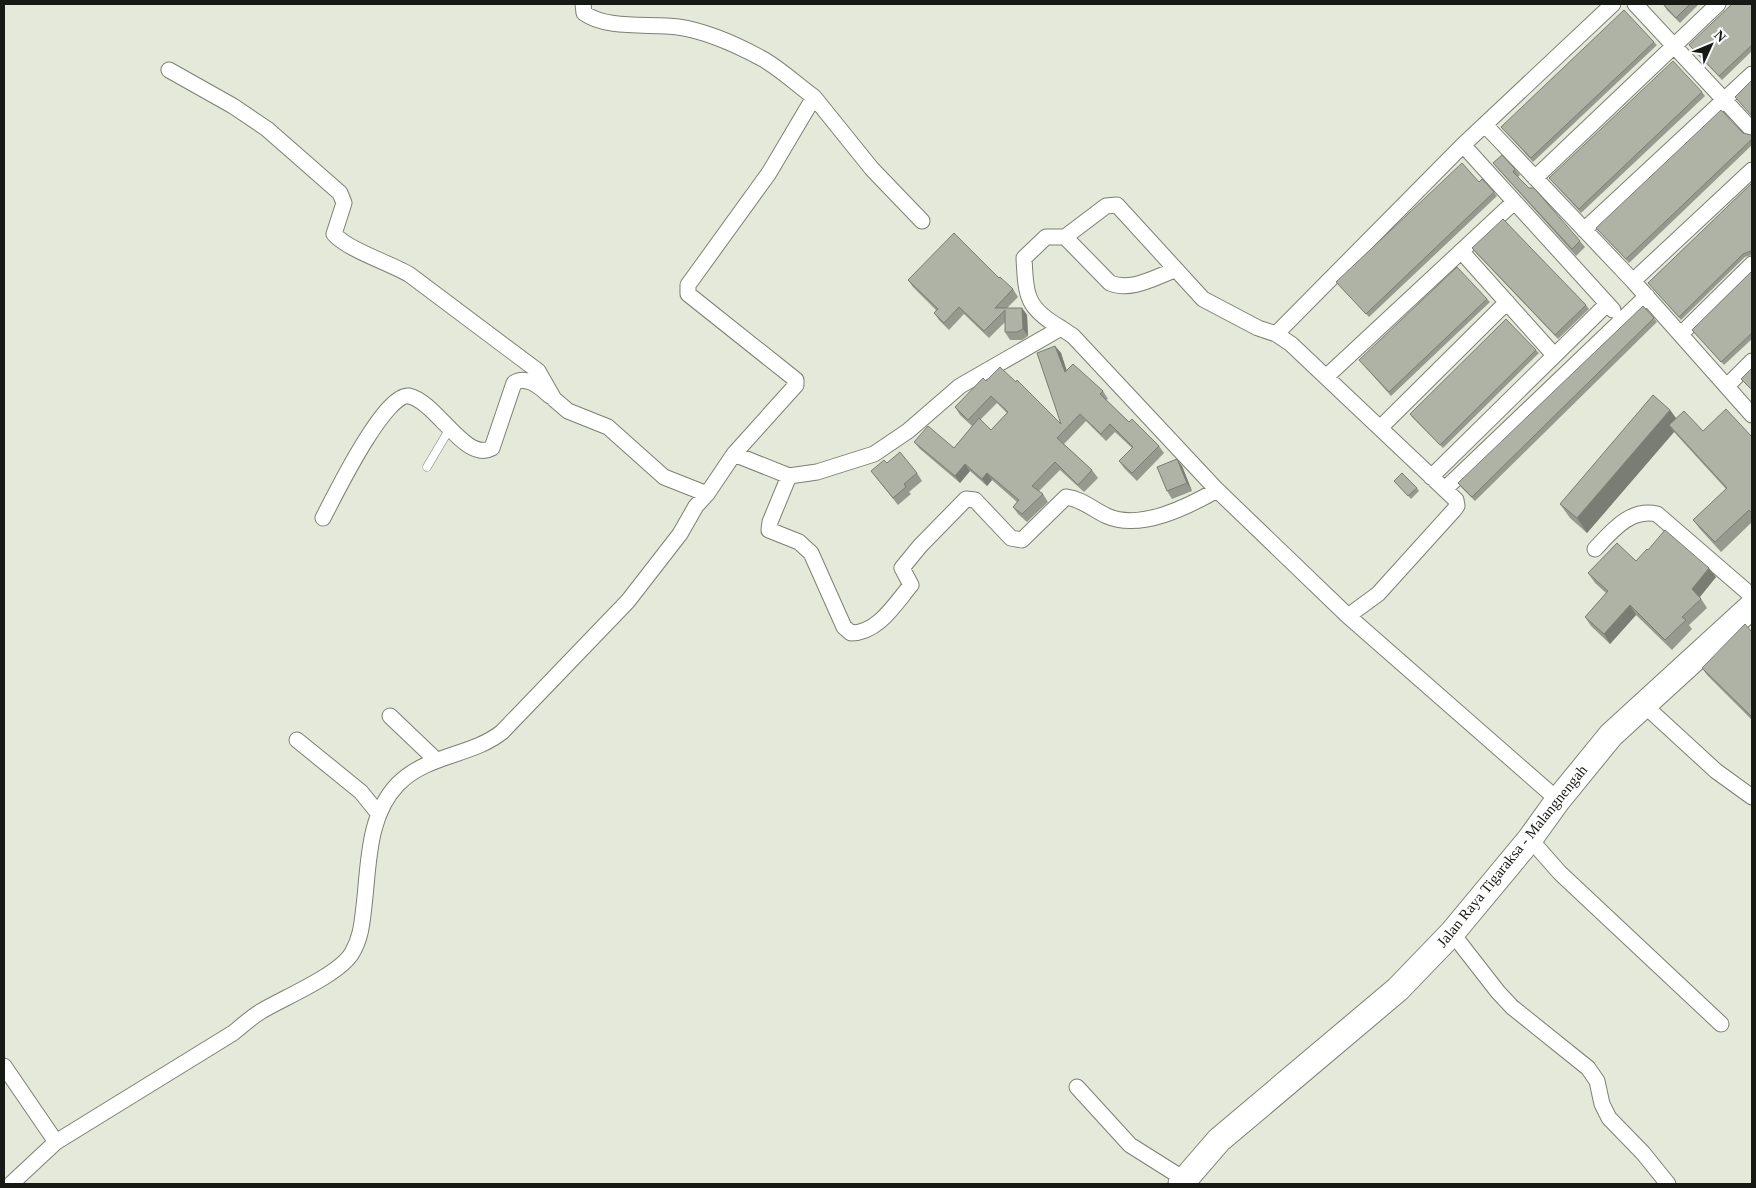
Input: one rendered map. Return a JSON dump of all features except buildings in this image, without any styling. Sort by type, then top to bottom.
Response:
[{"type":"main road","name":"Jalan Raya Tigaraksa - Malangnengah","points":[[1182,1182],[1219,1140],[1398,989],[1452,933],[1530,839],[1558,800],[1611,735],[1642,704],[1752,606]]},
{"type":"street","points":[[583,4],[584,13],[593,19],[678,27],[709,36],[762,58],[814,97],[872,169],[922,220]]},
{"type":"street","points":[[1276,334],[1462,145],[1613,4]]},
{"type":"street","points":[[1635,4],[1752,130]]},
{"type":"street","points":[[1535,178],[1718,4]]},
{"type":"street","points":[[169,70],[233,106],[267,129],[344,198],[344,203],[334,229],[334,234],[341,241],[389,263],[418,281],[538,372],[554,398]]},
{"type":"street","points":[[1584,230],[1752,74]]},
{"type":"street","points":[[10,1184],[56,1142],[233,1033],[258,1014],[336,969],[351,955],[360,937],[372,835],[378,813],[397,785],[415,770],[435,760],[492,740],[502,732],[628,601],[680,534],[696,506],[707,494],[734,454],[796,386],[796,380],[688,294],[687,290],[688,285],[769,173],[814,97]]},
{"type":"street","points":[[1484,125],[1647,296],[1728,385],[1752,415]]},
{"type":"street","points":[[1462,145],[1513,203],[1622,319]]},
{"type":"street","points":[[1633,281],[1752,170]]},
{"type":"street","points":[[1326,377],[1513,203]]},
{"type":"street","points":[[1348,616],[1378,594],[1457,506],[1456,500],[1381,427],[1291,344],[1276,334],[1258,328],[1203,299],[1116,205],[1106,206],[1065,237],[1046,237],[1024,258],[1029,298],[1037,312],[1073,336],[1217,490],[1348,616],[1558,800]]},
{"type":"street","points":[[1065,237],[1110,283],[1120,287],[1133,285],[1175,270]]},
{"type":"street","points":[[1461,251],[1554,355]]},
{"type":"street","points":[[1681,334],[1752,264]]},
{"type":"street","points":[[1445,490],[1647,296]]},
{"type":"street","points":[[1381,427],[1506,302]]},
{"type":"street","points":[[1431,476],[1607,304]]},
{"type":"street","points":[[734,454],[789,476],[817,472],[874,454],[908,431],[960,386],[1061,328]]},
{"type":"street","points":[[1728,385],[1752,361]]},
{"type":"street","points":[[323,518],[358,451],[391,404],[399,398],[408,396],[418,400],[470,447],[481,452],[492,448],[514,383],[520,380],[537,385],[568,411],[608,427],[664,477],[707,494]]},
{"type":"street","points":[[789,476],[770,522],[769,530],[799,542],[811,553],[844,627],[851,633],[869,631],[880,622],[911,585],[902,568],[920,546],[966,499],[975,500],[1011,538],[1022,540],[1066,497],[1078,499],[1109,517],[1129,520],[1158,516],[1187,507],[1217,490]]},
{"type":"street","points":[[1595,549],[1614,529],[1632,516],[1644,511],[1657,514],[1752,596]]},
{"type":"street","points":[[1642,704],[1716,771],[1752,796]]},
{"type":"street","points":[[390,716],[435,760]]},
{"type":"street","points":[[298,740],[361,792],[378,813]]},
{"type":"street","points":[[1530,839],[1560,873],[1721,1024]]},
{"type":"street","points":[[1452,933],[1512,1007],[1588,1068],[1598,1080],[1602,1104],[1609,1118],[1643,1153],[1668,1184]]},
{"type":"street","points":[[4,1066],[56,1142]]},
{"type":"street","points":[[1077,1087],[1130,1145],[1182,1182]]},
{"type":"lane","points":[[427,467],[450,428]]}]
